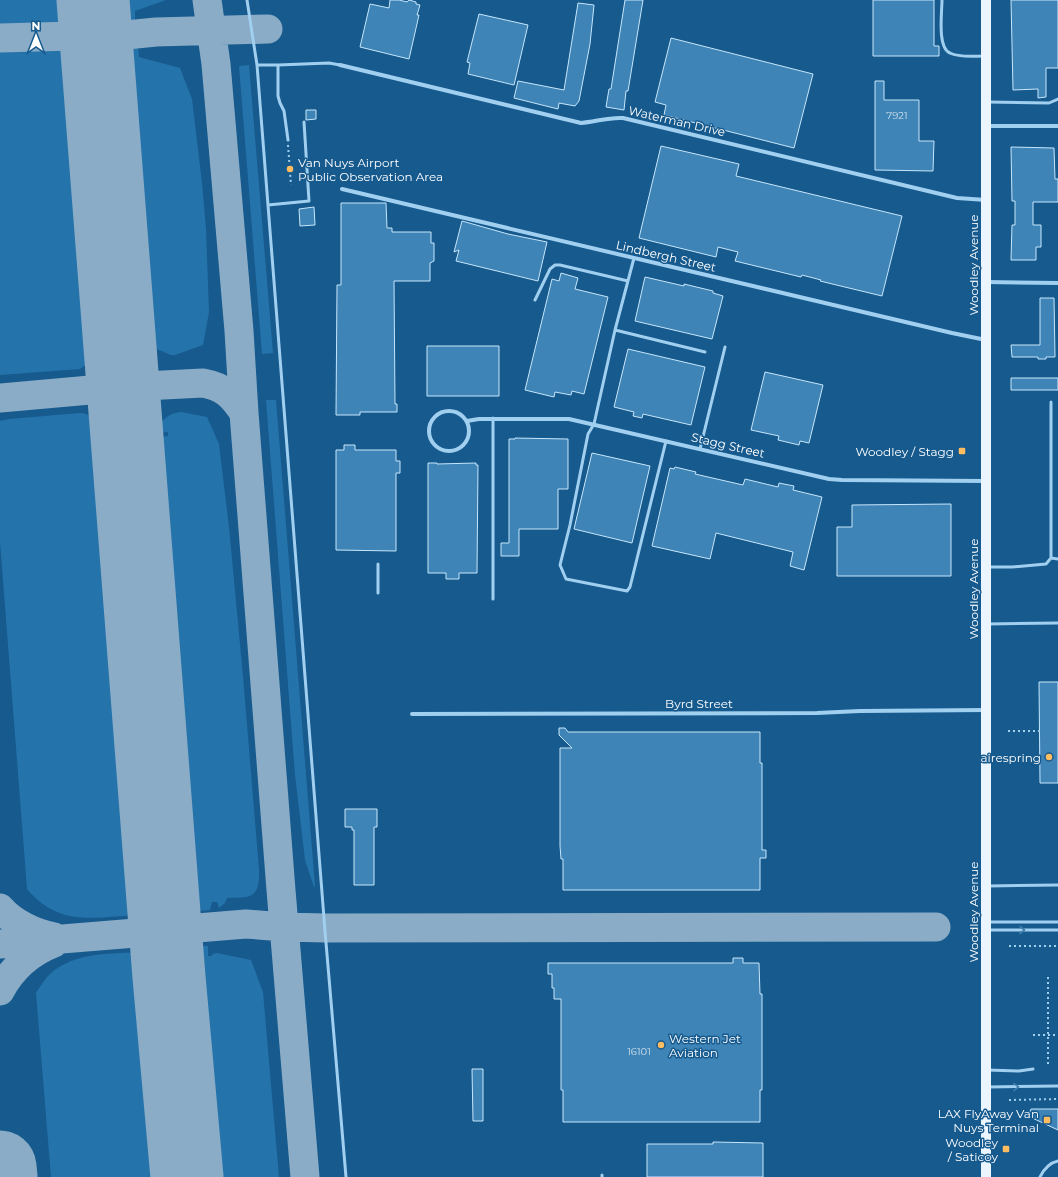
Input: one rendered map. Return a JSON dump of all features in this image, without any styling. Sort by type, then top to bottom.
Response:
[{"type":"main road","name":"Woodley Avenue","points":[[986,0],[986,1177]]},
{"type":"street","name":"Waterman Drive","points":[[340,65],[581,123],[612,117],[623,118],[963,199],[986,200]]},
{"type":"street","points":[[986,126],[1058,126]]},
{"type":"street","name":"Lindbergh Street","points":[[342,189],[944,332],[986,340]]},
{"type":"street","points":[[986,282],[1058,283]]},
{"type":"street","points":[[442,411],[455,411],[461,414],[467,421],[470,432],[465,444],[460,448],[453,451],[446,451],[434,445],[430,439],[429,426],[431,420],[442,411]]},
{"type":"street","name":"Stagg Street","points":[[467,421],[479,418],[569,419],[829,479],[986,481]]},
{"type":"street","name":"Byrd Street","points":[[412,714],[816,713],[860,710],[986,710]]},
{"type":"lane","points":[[247,0],[257,65],[326,944],[346,1177]]},
{"type":"lane","points":[[942,0],[942,46],[949,53],[953,54],[986,56]]},
{"type":"lane","points":[[257,65],[340,65]]},
{"type":"lane","points":[[278,65],[278,96],[284,111],[288,140]]},
{"type":"lane","points":[[986,102],[1049,103],[1058,99]]},
{"type":"lane","points":[[268,205],[309,201],[304,122]]},
{"type":"lane","points":[[634,258],[615,330],[594,424],[588,434],[570,525],[560,565],[566,579],[626,591],[630,587],[666,441]]},
{"type":"lane","points":[[535,300],[550,269],[555,265],[628,281]]},
{"type":"lane","points":[[615,330],[705,352]]},
{"type":"lane","points":[[700,449],[725,347]]},
{"type":"lane","points":[[986,567],[1012,567],[1046,564],[1051,558],[1051,402]]},
{"type":"lane","points":[[493,418],[493,599]]},
{"type":"lane","points":[[1051,558],[1058,559]]},
{"type":"lane","points":[[378,564],[378,593]]},
{"type":"lane","points":[[986,624],[1058,623]]},
{"type":"lane","points":[[986,886],[1058,885]]},
{"type":"lane","points":[[986,926],[1058,922]]},
{"type":"lane","points":[[986,926],[1058,930]]},
{"type":"lane","points":[[986,1070],[1019,1071],[1033,1069]]},
{"type":"lane","points":[[986,1087],[1058,1086]]},
{"type":"lane","points":[[1040,1177],[1049,1165],[1058,1161]]},
{"type":"path","points":[[288,140],[291,185]]},
{"type":"path","points":[[1008,731],[1040,731]]},
{"type":"path","points":[[1009,946],[1058,946]]},
{"type":"path","points":[[1048,977],[1048,1066]]},
{"type":"path","points":[[1033,1035],[1058,1035]]},
{"type":"path","points":[[1009,1100],[1058,1099]]},
{"type":"shaded area","points":[[0,0],[68,0],[68,17],[52,24],[0,25]]},
{"type":"shaded area","points":[[118,0],[166,0],[135,11],[135,20],[127,20],[119,16]]},
{"type":"shaded area","points":[[133,46],[138,46],[139,57],[180,68],[192,99],[206,229],[209,312],[203,345],[175,355],[170,355],[154,348],[147,336],[143,335],[122,54],[125,50]]},
{"type":"shaded area","points":[[55,47],[65,49],[72,54],[95,350],[93,351],[90,362],[80,369],[0,375],[0,49]]},
{"type":"shaded area","points":[[249,65],[273,353],[262,354],[239,66]]},
{"type":"shaded area","points":[[266,400],[276,400],[314,887],[305,860],[295,775]]},
{"type":"shaded area","points":[[181,412],[207,417],[219,444],[229,527],[259,869],[258,886],[253,894],[243,897],[227,898],[225,903],[219,908],[217,902],[212,902],[210,910],[201,911],[195,898],[189,897],[151,438],[168,436],[168,432],[155,433],[165,418],[172,414]]},
{"type":"shaded area","points":[[80,413],[89,415],[95,420],[102,436],[140,911],[135,915],[90,918],[63,914],[51,909],[39,901],[27,889],[0,542],[0,421]]},
{"type":"shaded area","points":[[200,946],[208,946],[208,956],[217,953],[251,960],[263,992],[279,1177],[210,1177],[193,962],[200,960]]},
{"type":"shaded area","points":[[144,952],[161,1177],[51,1177],[36,993],[49,975],[59,967],[70,962],[94,955]]},
{"type":"building","points":[[390,0],[407,2],[409,0],[420,5],[409,59],[360,47],[370,4],[389,8]]},
{"type":"building","points":[[625,0],[643,0],[628,91],[626,91],[624,110],[606,107],[609,89],[611,89]]},
{"type":"building","points":[[873,0],[934,0],[934,46],[939,46],[939,56],[873,56]]},
{"type":"building","points":[[1011,0],[1058,0],[1058,68],[1046,68],[1046,97],[1038,98],[1038,89],[1013,90]]},
{"type":"building","points":[[578,3],[594,5],[590,44],[579,101],[575,106],[559,103],[558,109],[514,98],[518,81],[564,90]]},
{"type":"building","points":[[479,14],[528,25],[514,85],[468,74],[470,63],[467,62]]},
{"type":"building","points":[[671,38],[813,74],[794,148],[664,115],[666,105],[655,102]]},
{"type":"building","points":[[875,81],[884,81],[884,100],[919,100],[919,141],[934,141],[933,171],[875,170]]},
{"type":"building","points":[[306,110],[316,110],[316,119],[306,120]]},
{"type":"building","points":[[661,146],[739,164],[736,176],[902,216],[882,296],[820,281],[821,280],[802,275],[801,277],[735,261],[738,252],[718,247],[716,257],[639,238]]},
{"type":"building","points":[[1011,147],[1054,148],[1055,179],[1058,179],[1058,202],[1033,202],[1033,225],[1041,225],[1041,247],[1036,247],[1036,260],[1011,260],[1012,225],[1015,225],[1015,201],[1012,201]]},
{"type":"building","points":[[341,203],[386,203],[387,228],[392,228],[392,232],[431,232],[431,243],[434,243],[434,261],[430,263],[430,281],[394,281],[395,404],[397,404],[397,412],[360,412],[360,415],[336,415],[337,285],[341,285]]},
{"type":"building","points":[[314,207],[315,225],[300,226],[299,209]]},
{"type":"building","points":[[462,221],[508,234],[547,242],[538,281],[456,261],[459,250],[454,252]]},
{"type":"building","points":[[561,273],[578,278],[575,289],[608,297],[584,394],[572,391],[571,395],[555,392],[554,397],[525,390],[552,279],[559,281]]},
{"type":"building","points":[[645,277],[713,291],[713,293],[723,296],[712,339],[635,321]]},
{"type":"building","points":[[1040,298],[1054,298],[1055,357],[1038,359],[1038,357],[1012,357],[1011,345],[1040,345]]},
{"type":"building","points":[[427,346],[499,346],[499,396],[427,396]]},
{"type":"building","points":[[628,349],[705,367],[691,425],[643,414],[642,418],[633,416],[634,412],[614,407]]},
{"type":"building","points":[[765,372],[823,385],[809,443],[800,441],[799,445],[778,440],[779,436],[751,430]]},
{"type":"building","points":[[1011,378],[1058,378],[1058,390],[1011,390]]},
{"type":"building","points":[[509,439],[568,439],[568,489],[558,489],[558,529],[519,529],[519,556],[501,556],[501,543],[509,543]]},
{"type":"building","points":[[344,445],[355,445],[355,450],[396,450],[396,461],[400,461],[400,473],[396,473],[396,551],[336,550],[336,450],[344,450]]},
{"type":"building","points":[[592,453],[650,466],[632,543],[574,529]]},
{"type":"building","points":[[428,463],[476,463],[476,465],[478,465],[477,573],[459,573],[459,579],[446,579],[446,573],[428,573]]},
{"type":"building","points":[[675,467],[696,472],[695,474],[743,485],[745,479],[778,487],[779,483],[794,486],[793,490],[822,497],[804,570],[790,566],[793,552],[716,533],[710,559],[652,546],[670,468],[674,469]]},
{"type":"building","points":[[951,504],[951,576],[837,576],[837,527],[852,527],[852,505]]},
{"type":"building","name":"airespring","points":[[1039,682],[1058,682],[1058,783],[1040,783]]},
{"type":"building","points":[[559,728],[565,728],[568,732],[760,732],[760,763],[762,763],[762,850],[766,850],[766,858],[760,858],[760,890],[563,890],[563,859],[561,859],[560,846],[560,748],[572,748],[559,735]]},
{"type":"building","points":[[345,809],[377,809],[377,827],[374,827],[374,885],[354,885],[354,830],[352,830],[352,827],[345,827]]},
{"type":"building","name":"Western Jet Aviation","points":[[733,958],[743,958],[743,963],[759,963],[760,994],[762,994],[762,1090],[760,1090],[760,1122],[563,1122],[563,1090],[561,1090],[561,999],[554,999],[552,974],[548,974],[548,963],[733,963]]},
{"type":"building","points":[[472,1069],[483,1069],[483,1121],[473,1121]]},
{"type":"building","name":"LAX FlyAway Van Nuys Terminal","points":[[1031,1109],[1058,1109],[1058,1130],[1028,1116]]},
{"type":"building","points":[[713,1142],[763,1143],[763,1177],[647,1177],[647,1144],[713,1144]]},
{"type":"taxiway","points":[[207,0],[216,64],[239,331],[281,890],[305,1177]]},
{"type":"taxiway","points":[[0,38],[80,35],[91,26],[94,5]]},
{"type":"taxiway","points":[[98,61],[106,43],[116,36],[156,32],[268,29]]},
{"type":"taxiway","points":[[121,356],[124,368],[129,376],[136,382],[147,386]]},
{"type":"taxiway","points":[[0,398],[124,387],[203,383],[217,387],[227,393],[244,413]]},
{"type":"taxiway","points":[[97,389],[104,390],[118,397],[123,405],[126,417]]},
{"type":"taxiway","points":[[135,933],[145,929],[156,919],[160,907],[162,881]]},
{"type":"taxiway","points":[[0,908],[24,927],[54,937]]},
{"type":"taxiway","points":[[0,944],[246,924],[325,928],[936,927]]},
{"type":"taxiway","points":[[169,977],[174,947],[182,936],[197,928]]},
{"type":"taxiway","points":[[0,991],[16,968],[30,956],[54,943]]},
{"type":"runway","points":[[93,0],[169,977],[187,1177]]},
{"type":"runway","points":[[0,1167],[1,1177]]},
{"type":"place","name":"Van Nuys Airport Public Observation Area","points":[[290,169]]},
{"type":"place","name":"Woodley / Stagg","points":[[962,451]]},
{"type":"place","name":"airespring","points":[[1049,757]]},
{"type":"place","name":"Western Jet Aviation","points":[[661,1045]]},
{"type":"place","name":"LAX FlyAway Van Nuys Terminal","points":[[1047,1120]]},
{"type":"place","name":"Woodley / Saticoy","points":[[1006,1149]]}]
